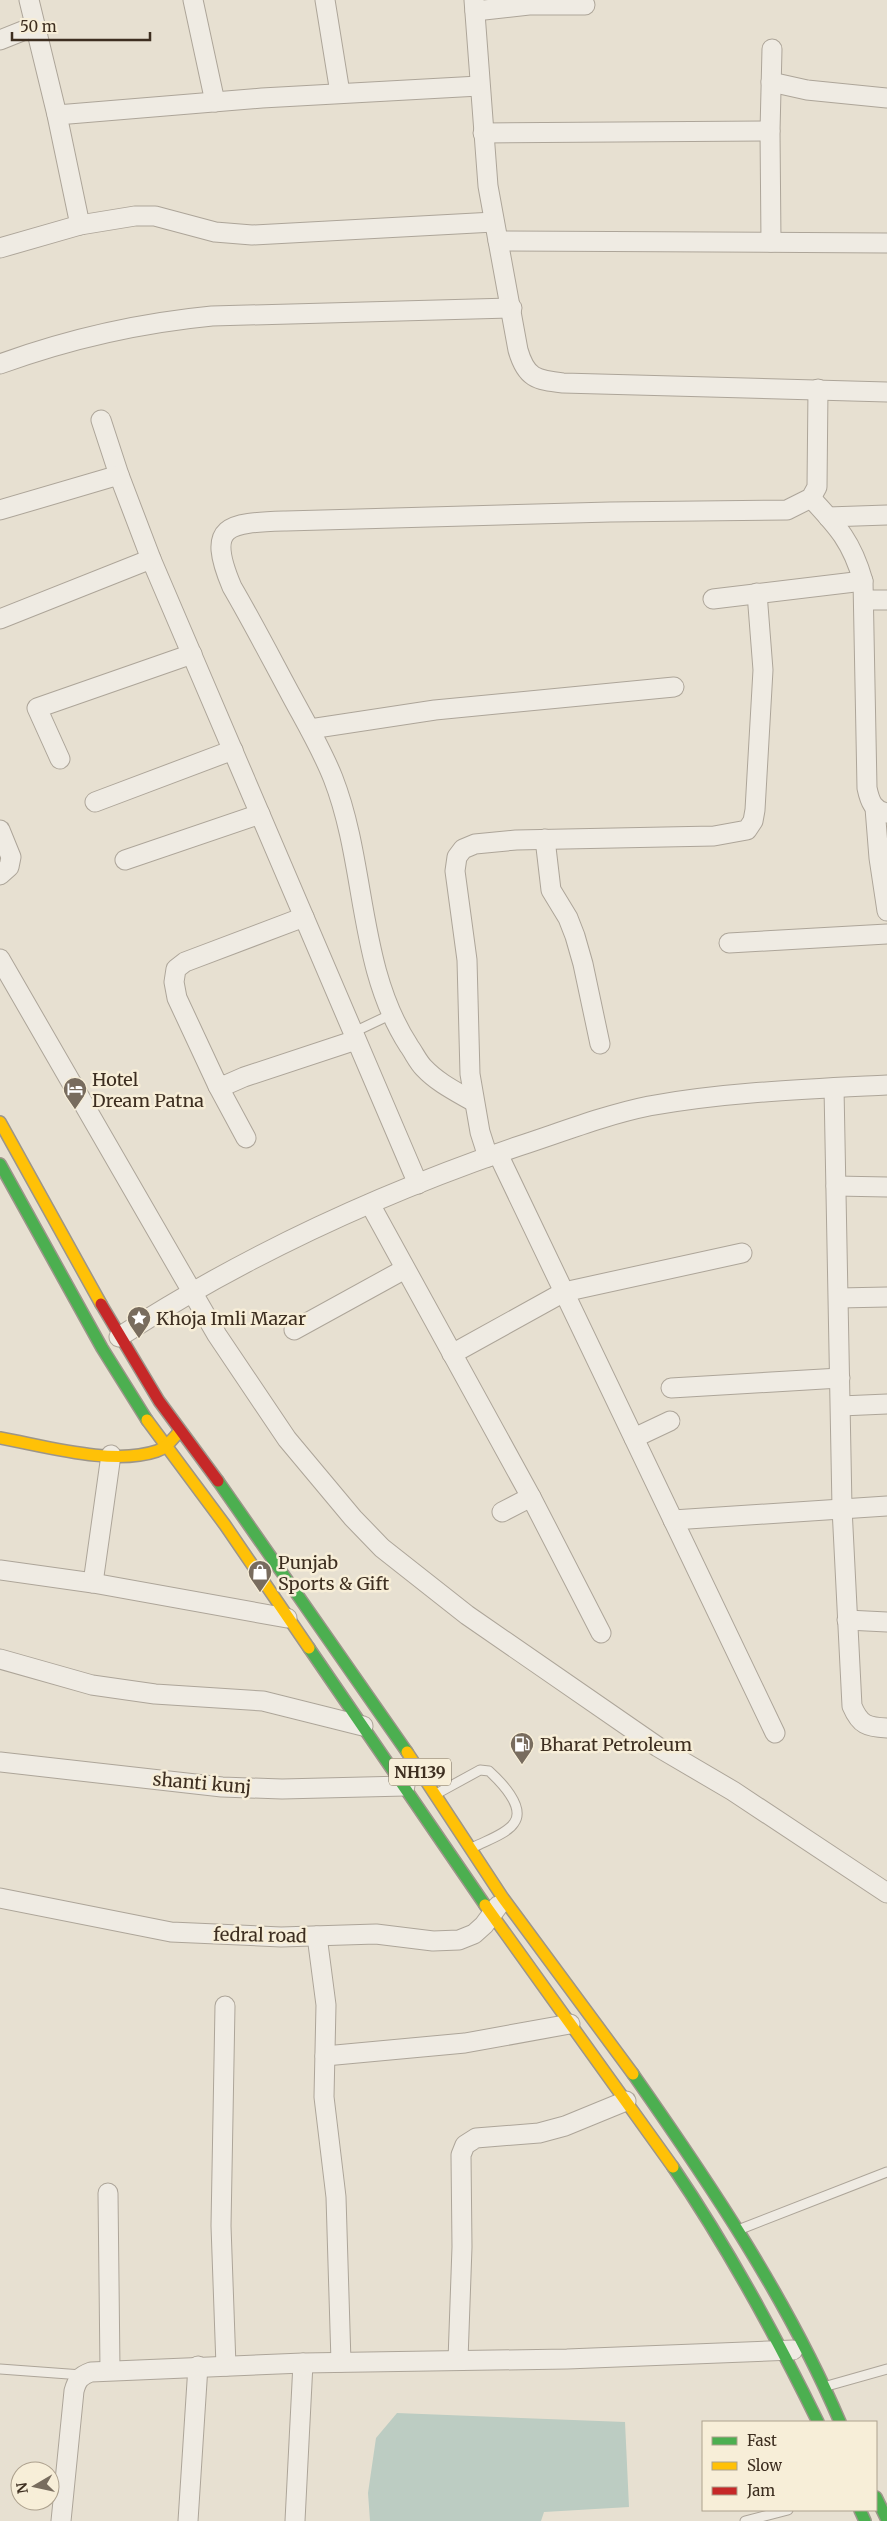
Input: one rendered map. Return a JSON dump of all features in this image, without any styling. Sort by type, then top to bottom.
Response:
[{"type":"main road","name":"NH139","points":[[0,1122],[119,1337],[159,1401],[242,1513],[304,1607],[472,1848],[503,1898],[612,2044],[691,2157],[738,2230],[825,2387],[840,2421]]},
{"type":"main road","name":"NH139","points":[[0,1164],[102,1348],[142,1413],[225,1525],[492,1915],[626,2101],[720,2241],[784,2350],[818,2421]]},
{"type":"main road","points":[[0,1438],[111,1455],[156,1451],[166,1445],[180,1430]]},
{"type":"main road","points":[[877,2499],[887,2520]]},
{"type":"street","points":[[28,0],[57,116],[80,225]]},
{"type":"street","points":[[193,0],[215,102]]},
{"type":"street","points":[[325,0],[340,93]]},
{"type":"street","points":[[585,6],[475,5],[483,133],[494,222],[522,364],[530,375],[543,381],[887,392]]},
{"type":"street","points":[[0,40],[35,26]]},
{"type":"street","points":[[771,242],[770,131],[772,49]]},
{"type":"street","points":[[771,82],[806,90],[887,98]]},
{"type":"street","points":[[57,116],[340,93],[479,86]]},
{"type":"street","points":[[483,133],[770,131]]},
{"type":"street","points":[[0,248],[80,225],[115,218],[155,216],[215,232],[252,235],[494,222]]},
{"type":"street","points":[[498,242],[887,243]]},
{"type":"street","points":[[0,364],[92,335],[168,320],[212,316],[512,308]]},
{"type":"street","points":[[474,1102],[444,1085],[424,1068],[400,1032],[382,992],[371,950],[354,852],[333,778],[310,729],[232,586],[223,565],[219,548],[222,536],[233,526],[254,522],[610,512],[787,510],[811,498],[817,487],[819,470],[818,389]]},
{"type":"street","points":[[101,420],[119,475],[151,559],[418,1184]]},
{"type":"street","points":[[0,510],[119,475]]},
{"type":"street","points":[[811,498],[843,533],[857,559],[864,590],[865,766],[870,800],[881,811],[879,858],[887,911]]},
{"type":"street","points":[[828,517],[887,515]]},
{"type":"street","points":[[0,619],[151,559]]},
{"type":"street","points":[[713,599],[757,593],[864,590],[887,600]]},
{"type":"street","points":[[757,593],[763,670],[755,810],[753,821],[746,830],[714,836],[545,839],[475,844],[463,848],[457,857],[455,871],[467,960],[470,1074],[480,1132],[564,1292],[775,1732]]},
{"type":"street","points":[[60,759],[37,708],[192,654]]},
{"type":"street","points":[[310,729],[452,708],[674,687]]},
{"type":"street","points":[[95,802],[233,750]]},
{"type":"street","points":[[125,860],[260,814]]},
{"type":"street","points":[[0,830],[10,857],[9,867],[0,875]]},
{"type":"street","points":[[545,839],[551,890],[568,918],[575,936],[600,1044]]},
{"type":"street","points":[[246,1138],[218,1086],[177,998],[174,982],[176,969],[185,962],[304,917]]},
{"type":"street","points":[[729,943],[887,934]]},
{"type":"street","points":[[0,959],[191,1292],[287,1439],[324,1485],[382,1548],[467,1615],[601,1709],[658,1747],[733,1792],[887,1893]]},
{"type":"street","points":[[218,1086],[228,1084],[355,1036]]},
{"type":"street","points":[[119,1337],[191,1292],[283,1242],[418,1184],[574,1127],[647,1107],[699,1099],[887,1085]]},
{"type":"street","points":[[834,1088],[842,1508],[852,1706],[857,1718],[866,1725],[887,1728]]},
{"type":"street","points":[[836,1186],[887,1187]]},
{"type":"street","points":[[370,1204],[531,1497],[601,1633]]},
{"type":"street","points":[[452,1354],[564,1292],[742,1253]]},
{"type":"street","points":[[294,1330],[405,1269]]},
{"type":"street","points":[[839,1298],[887,1297]]},
{"type":"street","points":[[671,1388],[840,1378]]},
{"type":"street","points":[[841,1406],[887,1404]]},
{"type":"street","points":[[634,1438],[670,1421]]},
{"type":"street","points":[[93,1583],[111,1455]]},
{"type":"street","points":[[502,1512],[531,1497]]},
{"type":"street","points":[[673,1520],[887,1506]]},
{"type":"street","points":[[0,1570],[93,1583],[287,1618]]},
{"type":"street","points":[[847,1620],[887,1622]]},
{"type":"street","points":[[0,1659],[92,1685],[155,1694],[262,1702],[363,1726]]},
{"type":"street","name":"shanti kunj","points":[[0,1762],[222,1787],[282,1789],[405,1786]]},
{"type":"street","name":"fedral road","points":[[0,1898],[171,1932],[281,1937],[376,1934],[433,1941],[459,1940],[474,1934],[492,1915],[503,1898]]},
{"type":"street","points":[[317,1936],[326,2005],[326,2123],[338,2225],[341,2362]]},
{"type":"street","points":[[225,2006],[221,2226],[226,2366]]},
{"type":"street","points":[[325,2056],[465,2042],[570,2024]]},
{"type":"street","points":[[458,2360],[462,2247],[461,2155],[465,2145],[476,2138],[539,2133],[565,2126],[626,2101]]},
{"type":"street","points":[[108,2193],[110,2369]]},
{"type":"street","points":[[61,2521],[74,2391],[76,2380],[82,2375],[110,2369],[341,2362],[567,2359],[804,2349]]},
{"type":"street","points":[[295,2521],[303,2363]]},
{"type":"street","points":[[188,2521],[198,2366]]},
{"type":"lane","points":[[355,1036],[392,1014]]},
{"type":"lane","points":[[435,1794],[480,1770],[489,1771],[515,1804],[518,1815],[514,1824],[472,1848]]},
{"type":"lane","points":[[738,2230],[887,2172]]},
{"type":"lane","points":[[0,2369],[82,2375]]},
{"type":"lane","points":[[825,2387],[887,2369]]},
{"type":"lane","points":[[745,2521],[784,2511]]},
{"type":"shaded area","points":[[397,2413],[625,2422],[629,2507],[544,2512],[541,2521],[370,2521],[368,2493],[376,2438]]},
{"type":"traffic: fast","points":[[0,1164],[102,1348],[147,1420]]},
{"type":"traffic: fast","points":[[218,1481],[407,1752]]},
{"type":"traffic: fast","points":[[309,1648],[485,1905]]},
{"type":"traffic: fast","points":[[633,2074],[690,2157],[772,2286],[819,2376],[840,2421]]},
{"type":"traffic: fast","points":[[673,2167],[713,2229],[750,2292],[818,2421]]},
{"type":"traffic: fast","points":[[877,2499],[887,2520]]},
{"type":"traffic: fast","points":[[860,2511],[865,2521]]},
{"type":"traffic: slow","points":[[0,1122],[101,1304]]},
{"type":"traffic: slow","points":[[147,1420],[225,1525],[309,1648]]},
{"type":"traffic: slow","points":[[0,1438],[58,1450],[100,1456],[120,1456],[139,1455],[161,1450],[180,1431]]},
{"type":"traffic: slow","points":[[407,1752],[503,1898],[633,2074]]},
{"type":"traffic: slow","points":[[485,1905],[673,2167]]},
{"type":"traffic: jam","points":[[101,1304],[159,1401],[218,1481]]},
{"type":"place","name":"Hotel Dream Patna","points":[[75,1110]]},
{"type":"place","name":"Khoja Imli Mazar","points":[[139,1339]]},
{"type":"place","name":"Punjab Sports & Gift","points":[[260,1593]]},
{"type":"place","name":"Bharat Petroleum","points":[[522,1765]]}]
